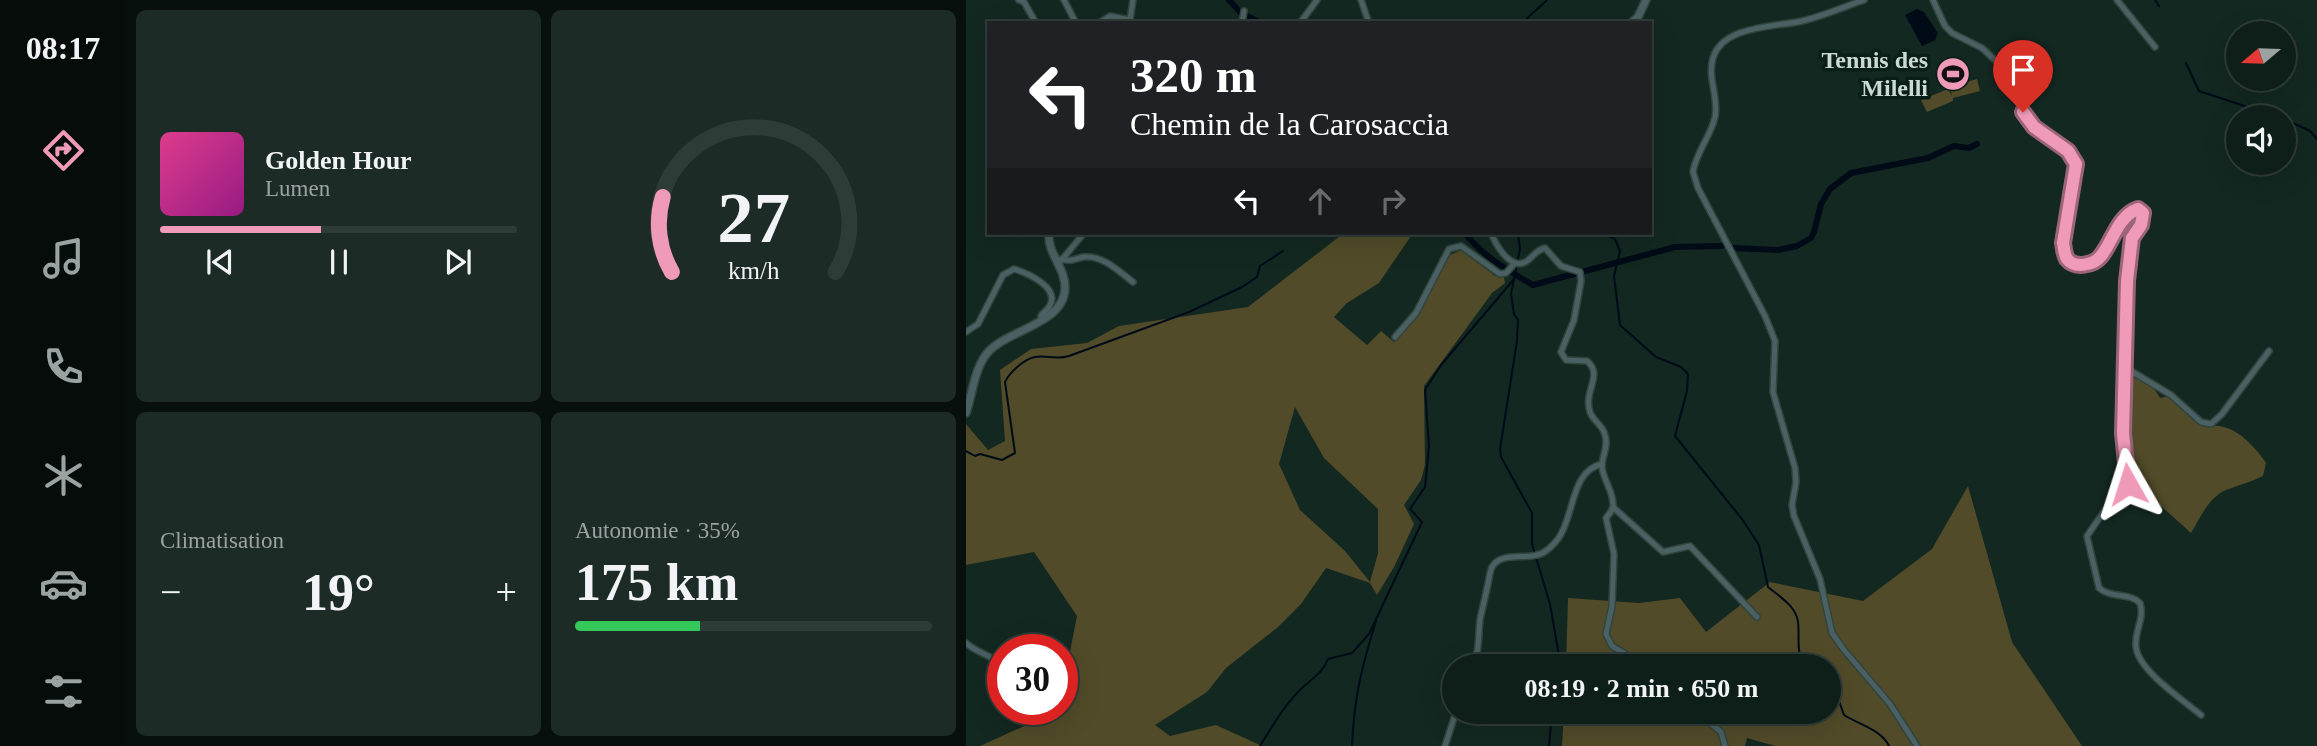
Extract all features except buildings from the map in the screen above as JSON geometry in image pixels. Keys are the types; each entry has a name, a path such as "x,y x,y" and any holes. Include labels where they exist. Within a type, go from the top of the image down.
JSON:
{"street":[{"path":"1019,0 1024,2 1035,21"},
{"path":"1064,0 1073,21"},
{"path":"1102,21 1110,16 1118,20 1130,20 1133,0"},
{"path":"1301,21 1317,0"},
{"path":"1362,0 1368,21"},
{"path":"1634,21 1639,17 1646,0"},
{"path":"1864,0 1801,21 1761,26 1721,44 1711,63 1716,102 1715,120 1694,166 1694,177 1771,330 1776,350 1773,392 1795,468 1796,482 1792,505 1794,516 1820,579 1832,633 1890,704 1917,746"},
{"path":"1933,0 1945,26 1952,33 1982,48 1997,62 2006,74 2023,112 2034,127 2073,157 2076,164 2063,243 2069,261 2078,265 2088,264 2099,258 2123,221 2133,211 2138,209 2143,213 2132,238 2129,253 2123,433 2128,484 2107,506 2089,531 2087,540 2099,588 2111,595 2128,596 2140,603 2142,612 2135,642 2139,658 2154,675 2201,715"},
{"path":"2117,0 2155,47"},
{"path":"966,413 977,372 985,355 996,345 1044,319 1057,309 1062,300 1065,289 1060,262 1048,243 1049,235"},
{"path":"1060,262 1082,235"},
{"path":"1492,235 1502,252 1518,264"},
{"path":"1395,337 1416,313 1448,249 1461,246 1500,274 1528,261 1537,251 1545,248 1556,263 1580,272 1581,281 1574,320 1561,352 1566,360 1587,361 1594,370 1595,376 1588,395 1591,416 1606,436 1607,444 1602,464 1614,508 1663,552 1690,546 1757,617"},
{"path":"1060,262 1085,256 1098,259 1118,269 1133,282"},
{"path":"966,332 978,324 1003,275 1014,270 1036,277 1046,286 1051,300 1041,316 1044,319"},
{"path":"2126,368 2171,395 2201,422 2211,424 2222,414 2269,351"},
{"path":"1476,654 1480,643 1480,622 1492,568 1499,560 1539,555 1549,549 1560,536 1579,482 1587,471 1602,464"},
{"path":"1614,508 1606,518 1614,554 1612,606 1606,634 1612,646 1625,654"},
{"path":"966,643 972,649 987,654"},
{"path":"1445,746 1452,724"},
{"path":"1711,724 1721,732 1725,746"}],"shaded area":[{"path":"1917,9 1924,12 1938,33 1935,40 1922,46 1905,15"},
{"path":"1977,79 1980,91 1953,98 1953,101 1927,112 1921,100 1948,89 1952,96 1950,87"},
{"path":"1341,235 1412,235 1379,283 1347,303 1334,317 1367,345 1381,331 1394,342 1410,325 1450,255 1461,250 1495,276 1504,277 1505,283 1492,293 1424,386 1425,465 1421,480 1404,505 1414,524 1394,567 1377,595 1370,583 1326,568 1301,604 1278,627 1226,668 1207,692 1155,725 1170,736 1216,725 1262,746 980,746 1027,725 1078,725 1078,634 1073,634 1077,616 1034,552 966,565 966,424 988,450 1005,441 1000,370 1031,349 1087,343 1119,326 1248,307","holes":["1295,407 1324,458 1378,509 1378,553 1370,582 1345,551 1300,510 1279,464"]},
{"path":"2131,376 2152,387 2160,398 2169,396 2201,426 2225,427 2239,434 2266,463 2263,476 2220,493 2206,508 2191,533 2131,479 2124,412"},
{"path":"1968,486 2012,642 2082,746 1775,746 1747,738 1745,746 1562,746 1563,724 1841,724 1841,654 1566,654 1568,598 1639,603 1680,598 1706,632 1770,582 1863,601 1932,549"}],"waterway":[{"path":"1229,0 1241,13 1257,21"},
{"path":"1524,21 1547,0"},
{"path":"2155,0 2159,6"},
{"path":"2186,63 2199,91 2242,105"},
{"path":"2296,125 2310,131 2317,139"},
{"path":"1733,248 1778,250 1797,246 1811,238 1821,204 1830,189 1851,173 1928,158 1954,146 1969,148 1977,144"},
{"path":"1467,235 1488,256 1533,285 1675,247 1722,246"},
{"path":"1518,235 1520,249 1511,294 1514,314 1518,320 1517,341 1500,449 1501,457 1532,513 1532,544 1550,604 1559,654"},
{"path":"1607,235 1615,239 1620,251 1614,276 1620,325 1656,357 1681,367 1688,374 1687,391 1675,436 1742,519 1759,545 1768,587 1787,602 1797,616 1800,654"},
{"path":"966,451 975,456 980,454 1002,460 1015,453 1005,382 1026,360 1069,356 1189,312 1242,287 1257,277 1260,266 1283,251"},
{"path":"1260,746 1288,704 1319,673 1328,659 1352,653 1369,634 1422,522 1410,509 1425,487 1429,446 1425,390 1441,365 1515,278"},
{"path":"1352,746 1359,682 1376,621"},
{"path":"1841,707 1844,715 1881,736 1889,746"},
{"path":"1549,746 1551,724"}],"place":[{"name":"Tennis des Milelli","path":"1953,74"}],"route":[{"path":"2023,112 2034,127 2068,151 2076,164 2063,243 2069,261 2078,265 2088,264 2099,258 2123,221 2138,209 2143,213 2141,225 2132,238 2127,281 2123,433 2128,484"}]}
